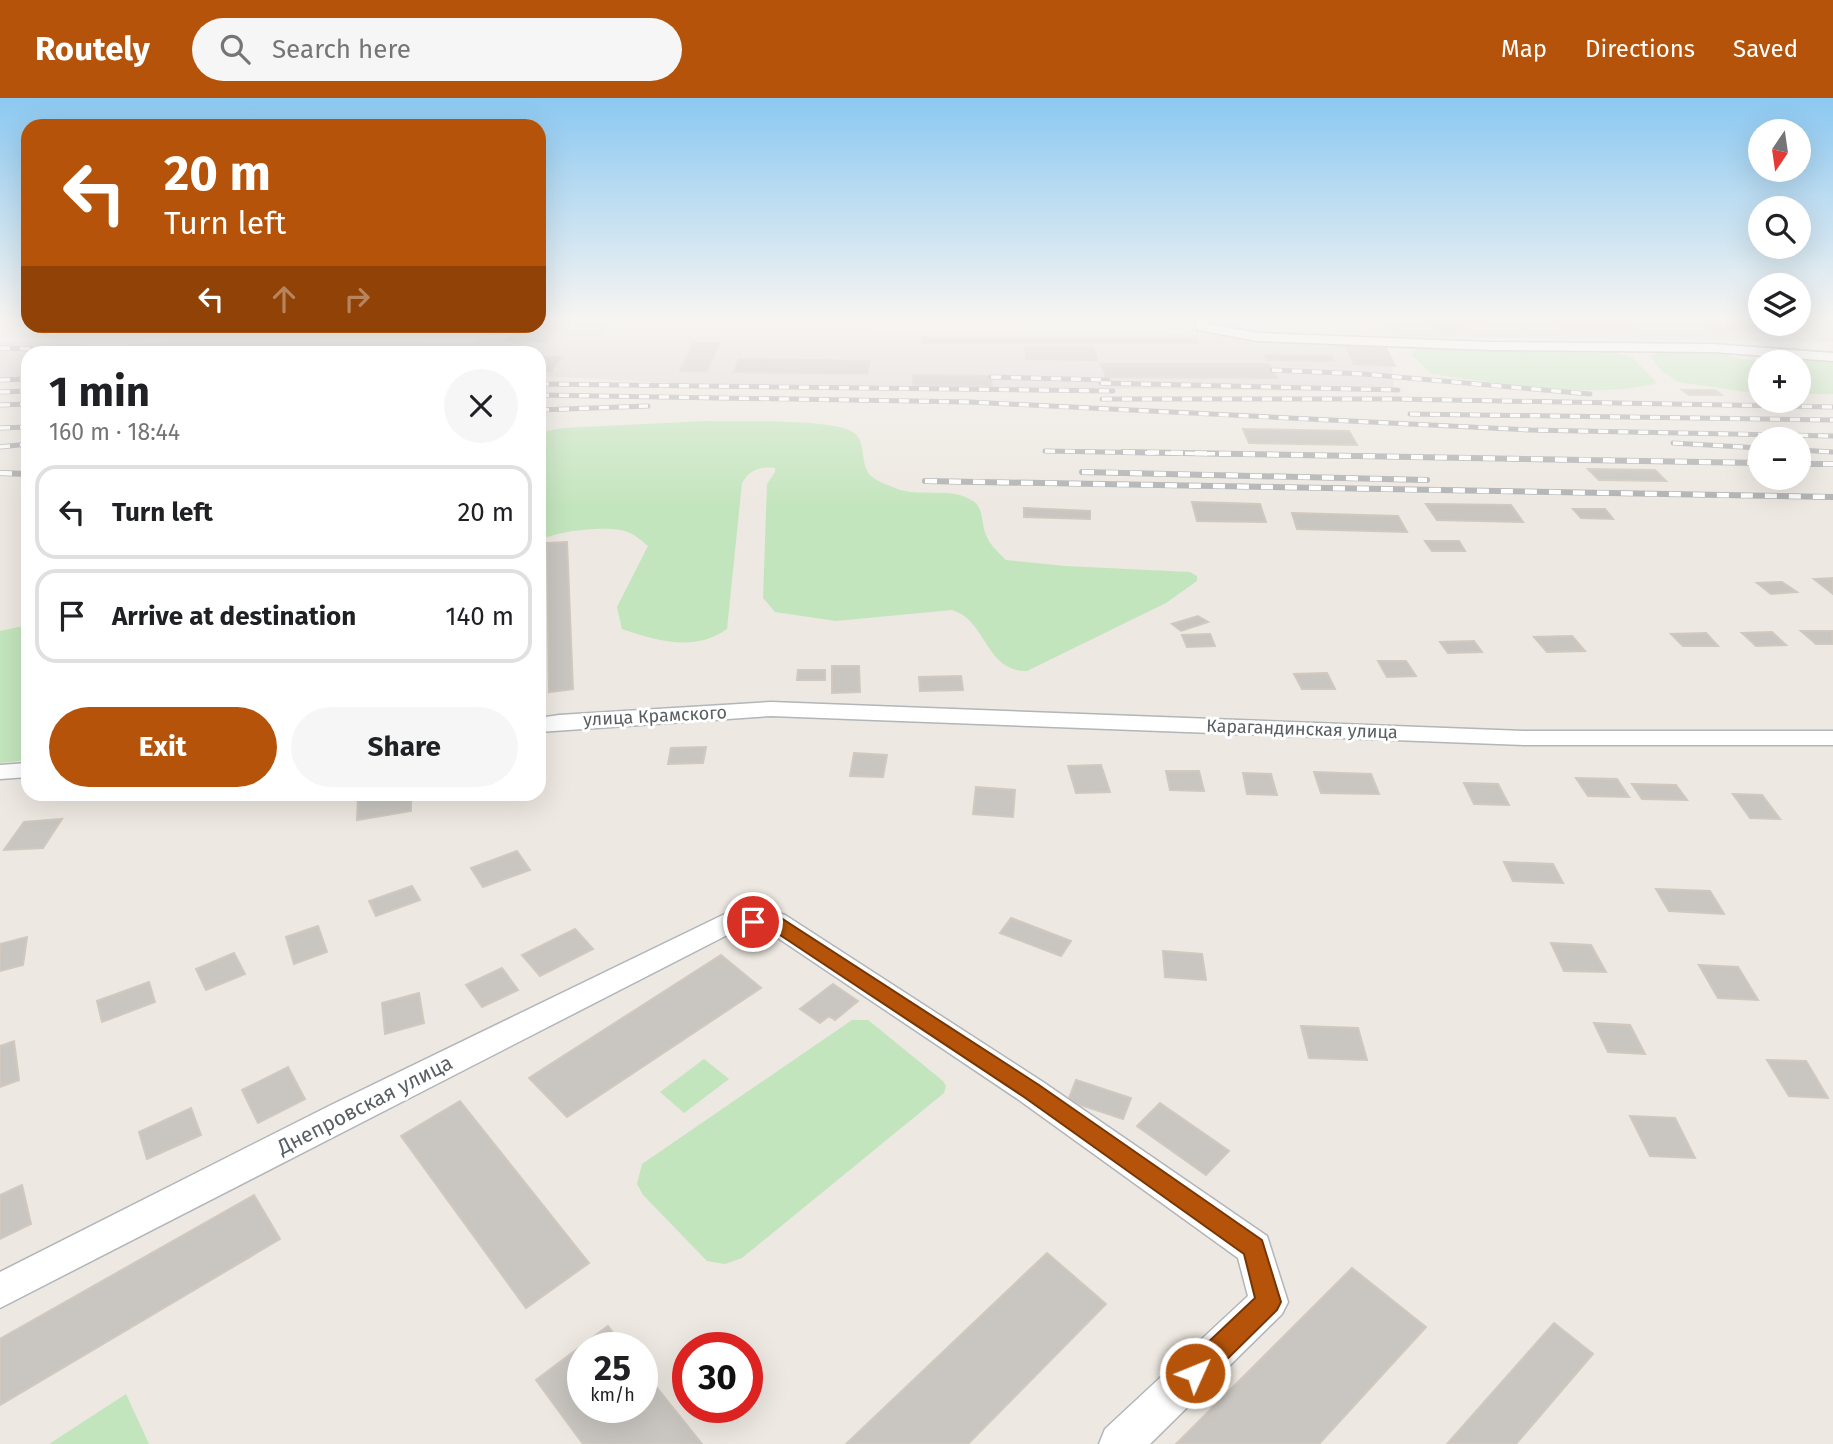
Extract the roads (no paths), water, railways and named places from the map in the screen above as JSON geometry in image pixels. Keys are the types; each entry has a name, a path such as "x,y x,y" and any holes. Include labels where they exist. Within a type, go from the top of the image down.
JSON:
{"street":[{"name":"улица Крамского","path":"546,725 771,709"},
{"name":"Карагандинская улица","path":"771,709 1524,738 1833,738"},
{"path":"0,772 21,770"},
{"name":"Днепровская улица","path":"0,1291 731,921 775,922 1031,1091 1254,1248 1269,1302 1121,1444"}],"railway":[{"path":"1452,382 1590,394"},
{"path":"1101,383 1398,390"},
{"path":"546,384 1113,391"},
{"path":"0,392 21,391"},
{"path":"546,395 970,402 1531,430 1833,436"},
{"path":"1102,399 1396,399 1833,407"},
{"path":"0,405 21,404"},
{"path":"546,410 648,406"},
{"path":"1410,414 1833,420"},
{"path":"0,428 21,427"},
{"path":"1673,443 1748,447"},
{"path":"0,447 21,445"},
{"path":"1045,451 1227,454"},
{"path":"1811,451 1833,452"},
{"path":"1123,452 1748,463"},
{"path":"1811,464 1833,464"},
{"path":"1082,472 1427,480"},
{"path":"0,473 21,474"},
{"path":"925,481 1833,497"}]}
